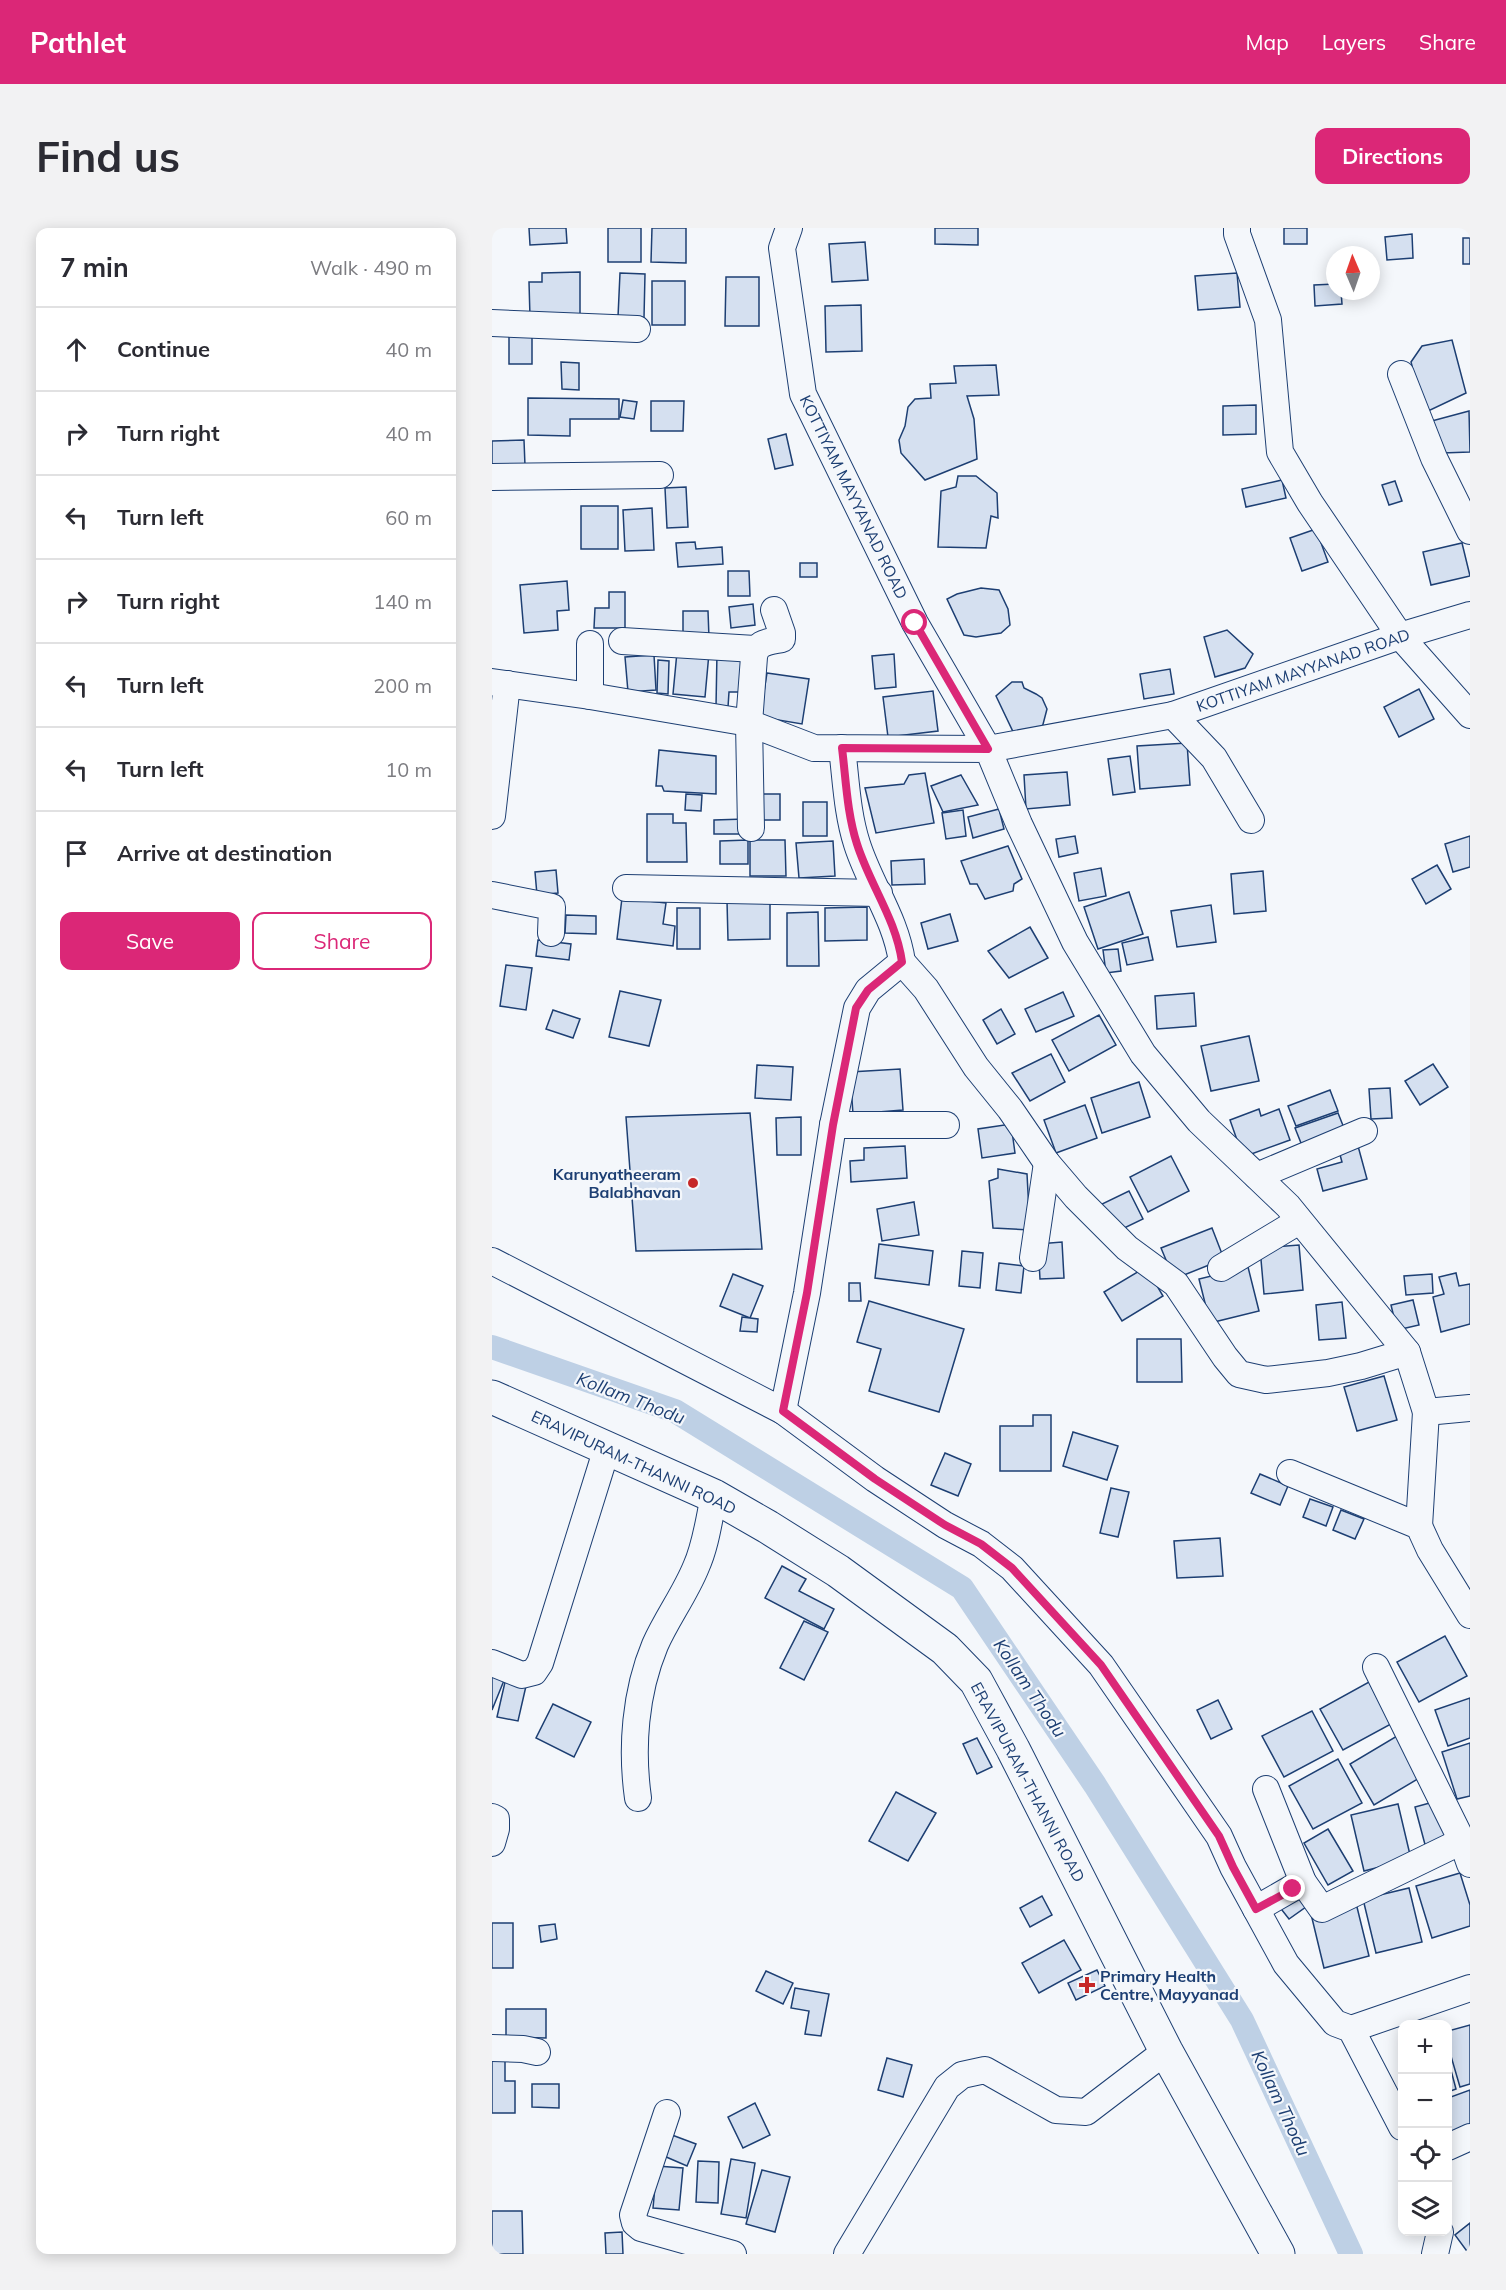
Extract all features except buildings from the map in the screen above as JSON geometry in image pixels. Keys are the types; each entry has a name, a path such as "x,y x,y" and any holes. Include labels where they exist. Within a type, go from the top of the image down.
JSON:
{"main road":[{"name":"ERAVIPURAM-THANNI ROAD","path":"493,1400 714,1496 838,1571 945,1649 976,1681 1013,1749 1166,2051 1278,2254"}],"street":[{"name":"KOTTIYAM MAYYANAD ROAD","path":"789,228 782,248 803,394 915,623 988,749 1173,715 1400,636 1470,615"},
{"path":"1237,228 1268,320 1280,452 1317,513 1400,636 1470,715"},
{"path":"492,324 637,329"},
{"path":"1401,374 1434,458 1470,531"},
{"path":"492,477 660,476"},
{"path":"751,828 749,723 755,650 761,644 782,639 774,610"},
{"path":"622,641 755,650"},
{"path":"590,644 590,696"},
{"path":"492,816 499,683 749,723 814,748 988,749 1019,825 1076,942 1143,1054 1199,1121 1288,1206 1407,1352 1426,1412 1419,1526 1430,1550 1470,1615"},
{"path":"1173,715 1214,758 1251,820"},
{"path":"842,748 852,826 861,855 896,932 902,962 926,989 976,1067 1010,1109 1047,1163 1076,1197 1127,1248 1176,1284 1224,1357 1239,1374 1266,1380 1328,1373 1407,1352"},
{"path":"626,888 879,893"},
{"path":"492,895 552,907 551,933"},
{"path":"783,1411 807,1293 833,1125 856,1008 868,990 902,962"},
{"path":"833,1125 946,1125"},
{"path":"1257,1176 1364,1131"},
{"path":"1033,1258 1047,1163"},
{"path":"1221,1268 1299,1221"},
{"path":"492,1261 783,1411 875,1479 945,1525 981,1544 1012,1568 1101,1665 1219,1836 1233,1867 1286,1964 1335,2023 1352,2029 1470,1988"},
{"path":"1426,1412 1470,1408"},
{"path":"492,1663 522,1675 534,1672 540,1663 607,1448"},
{"path":"1290,1473 1419,1526"},
{"path":"638,1798 633,1768 634,1735 646,1674 655,1645 681,1600 697,1565 714,1496"},
{"path":"1266,1789 1303,1882 1322,1909 1466,1852 1376,1667"},
{"path":"492,1816 496,1819 492,1843"},
{"path":"1256,1909 1303,1882"},
{"path":"1352,2029 1398,2119"},
{"path":"492,2048 537,2052"},
{"path":"847,2254 947,2087 962,2075 985,2070 1056,2110 1086,2112 1166,2051"},
{"path":"667,2114 633,2214 635,2223 641,2228 733,2254"},
{"path":"1452,2145 1470,2137"},
{"path":"1435,2254 1439,2236"}],"waterway":[{"name":"Kollam Thodu","path":"492,1347 675,1411 962,1588 1095,1785 1242,2020 1351,2254"}],"place":[{"name":"Karunyatheeram Balabhavan","path":"693,1183"},
{"name":"Primary Health Centre, Mayyanad","path":"1087,1985"}],"route":[{"path":"915,623 988,749 842,748 848,801 857,845 896,932 902,962 868,990 856,1008 833,1125 807,1293 783,1411 875,1479 945,1525 981,1544 1012,1568 1101,1665 1219,1836 1256,1909 1293,1889"}]}
